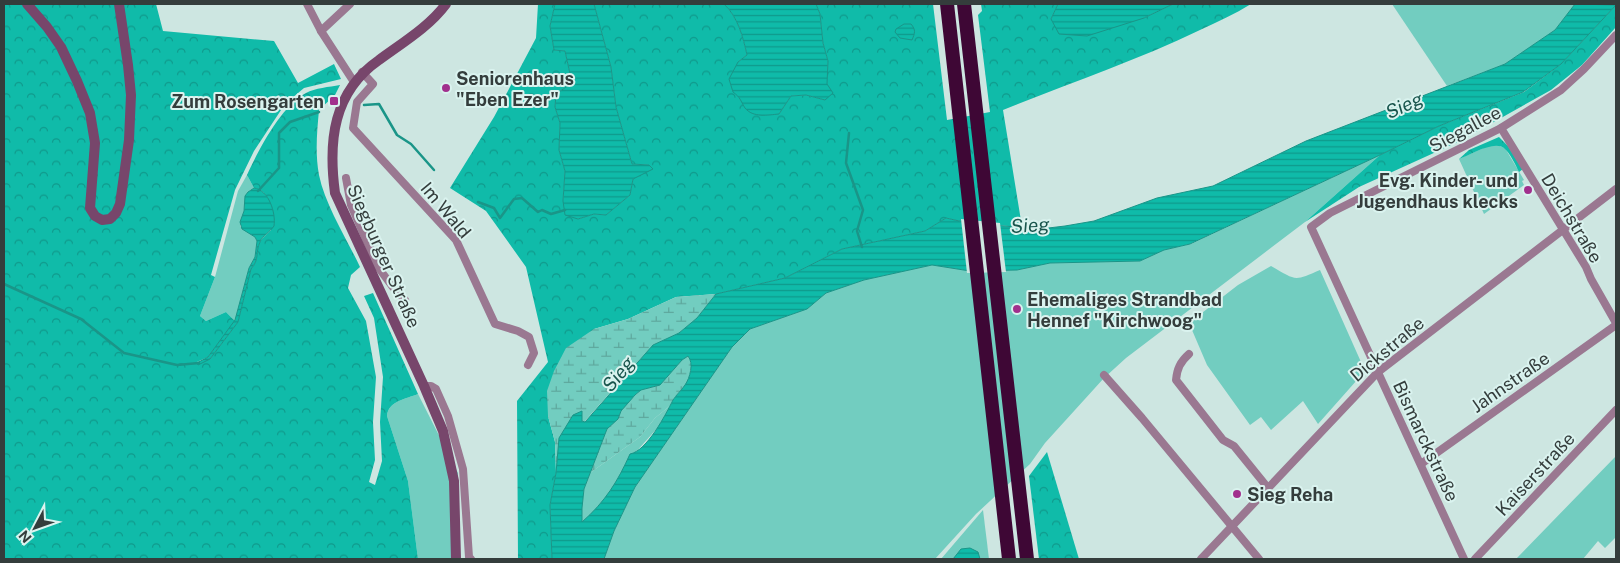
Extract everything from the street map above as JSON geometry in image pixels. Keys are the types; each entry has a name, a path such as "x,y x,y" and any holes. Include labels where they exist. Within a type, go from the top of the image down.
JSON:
{"highway":[{"path":"947,4 1009,559"},
{"path":"964,4 1026,559"}],"main road":[{"path":"27,4 61,47 86,102 94,129 95,142 90,208 95,216 105,220 112,217 119,207 129,140 131,112 128,65 118,4"},
{"name":"Siegburger Straße","path":"446,4 439,14 406,41 362,72 354,82 340,107 334,136 332,166 335,193 376,272 443,431 454,481 456,559"}],"street":[{"path":"308,4 321,31 354,82"},
{"path":"321,31 350,4"},
{"name":"Siegallee","path":"1311,227 1330,213 1501,128 1561,90 1616,35"},
{"name":"Im Wald","path":"362,72 373,84 357,102 353,128 456,240 495,324 518,331 529,337 534,353 528,365"},
{"name":"Deichstraße","path":"1501,128 1586,268 1590,279 1616,324"},
{"path":"346,178 351,205 376,272 405,300"},
{"name":"Dickstraße","path":"1201,559 1378,372 1616,190"},
{"name":"Bismarckstraße","path":"1311,227 1464,559"},
{"name":"Jahnstraße","path":"1421,464 1616,324"},
{"path":"1189,354 1183,359 1177,369 1176,380 1223,440 1234,446 1268,488"},
{"path":"1104,375 1259,559"},
{"path":"424,386 431,386 436,390 448,416 463,469 469,557 471,559"},
{"name":"Kaiserstraße","path":"1476,559 1616,410"}],"green space":[{"path":"4,4 156,4 163,31 274,41 298,83 334,64 341,79 304,88 285,104 254,151 235,190 211,275 215,277 200,316 206,321 226,312 235,321 208,357 197,362 210,359 238,322 251,269 256,259 260,242 271,230 271,211 268,199 260,190 254,188 247,175 257,154 279,118 297,99 314,90 340,85 335,95 319,110 317,159 319,175 326,198 360,267 351,275 348,288 366,321 376,377 373,422 375,460 369,482 375,485 382,461 380,422 383,377 374,318 364,296 373,293 418,394 394,404 388,411 387,416 408,481 418,559 4,559"},
{"path":"538,4 555,4 550,26 554,50 565,51 572,83 556,94 555,107 560,123 559,150 565,171 563,201 578,219 594,214 606,215 630,195 633,179 649,165 632,164 616,107 611,67 594,4 724,4 733,15 742,34 747,55 738,62 740,97 746,109 779,114 791,96 806,95 825,100 828,61 823,43 820,14 816,4 933,4 947,120 990,112 978,15 982,11 981,4 1058,4 1051,19 1144,18 1173,4 1251,4 1152,52 1003,110 1022,227 968,223 946,218 925,231 842,249 785,278 716,294 676,297 628,319 594,329 548,416 555,442 556,473 550,505 552,559 518,559 517,401 548,362 526,267 486,211 450,188 494,117 536,38"},
{"path":"1392,4 1575,4 1555,30 1505,64 1447,86"},
{"path":"1616,5 1616,27 1582,65 1551,90 1458,142 1359,187 1305,222 1380,155 1439,126 1524,92 1561,64"},
{"path":"1499,137 1508,146 1523,169 1519,172 1508,153 1500,146 1488,147 1459,159 1469,150"},
{"path":"1497,145 1505,148 1524,180 1522,181 1524,185 1484,214 1459,159 1488,146"},
{"path":"1380,155 1305,222 1126,358 1104,378 1045,443 1030,464 976,514 935,559 604,559 614,531 635,487 732,347 750,329 807,309 826,293 864,280 932,265 970,271 1017,270 1050,263 1140,261 1164,250 1191,244"},
{"path":"247,175 254,188 248,192 246,197 240,226 255,237 257,241 255,257 249,268 235,321 226,312 206,321 200,316 215,277 238,191"},
{"path":"1271,266 1295,278 1320,270 1365,371 1318,424 1303,401 1271,430 1261,417 1250,425 1207,365 1189,323 1238,285"},
{"path":"716,294 697,318 679,333 653,345 584,422 582,421 556,473 555,442 548,416 547,391 554,371 566,348 594,329 628,319 676,297"},
{"path":"688,356 691,365 690,374 686,385 674,398 671,405 655,418 640,437 590,473 607,429 618,419 628,402 641,390 660,385 682,360"},
{"path":"418,394 458,473 457,559 418,559 408,481 387,416 388,411 394,404"},
{"path":"671,405 660,425 635,453 615,486 593,513 582,522 584,489 590,473 640,437 655,418"},
{"path":"1047,452 1079,559 1039,559 1029,476"},
{"path":"1616,456 1616,537 1605,548 1598,541 1583,559 1516,559"},
{"path":"983,510 989,559 941,559"}],"water":[{"path":"555,4 594,4 611,67 616,107 632,164 649,165 653,169 633,179 630,195 606,215 594,214 578,219 565,215 563,201 565,171 559,150 560,123 555,107 556,94 572,83 565,51 554,50 550,26"},
{"path":"724,4 816,4 820,14 823,43 828,61 827,84 833,93 825,100 806,95 791,96 779,114 761,115 748,111 733,92 729,79 738,62 747,55 742,34 733,15"},
{"path":"1058,4 1173,4 1144,18 1087,36 1059,34 1051,19"},
{"name":"Sieg","path":"1575,4 1616,5 1561,64 1523,92 1439,126 1190,244 1164,250 1140,261 1050,263 1017,270 970,271 932,265 864,280 826,293 807,309 750,329 732,347 635,487 614,531 604,559 552,559 550,505 556,473 559,438 573,415 582,411 582,421 585,422 653,345 679,333 697,318 716,294 785,278 842,249 925,231 946,218 968,223 1040,229 1094,221 1157,198 1213,186 1306,141 1505,64 1555,30","holes":["688,356 691,370 687,382 673,400 655,431 643,446 630,454 610,491 598,507 582,522 584,489 607,429 618,419 621,411 635,395 641,390 660,385 682,360"]},
{"path":"904,24 911,24 914,28 912,40 900,38 895,32 896,29"},
{"path":"254,188 264,193 267,197 273,209 274,226 261,240 254,265 251,269 238,322 210,359 198,365 197,363 208,357 235,320 249,268 255,257 257,241 255,237 242,229 240,222 244,211 245,196"},
{"path":"970,548 978,552 980,559 953,559 961,549"}],"pier":[{"path":"961,219 1000,223 1006,272 967,273"}],"waterway":[{"path":"364,105 379,104 397,135 411,144 434,170"},
{"path":"258,191 279,168 279,133 290,122 319,112"},
{"path":"849,133 846,163 863,210 857,231 862,247"},
{"path":"478,202 494,208 500,218 514,199 522,198 538,212 542,210 551,214 565,210"},
{"path":"4,284 81,319 124,353 177,365 199,363"}],"place":[{"name":"Seniorenhaus \"Eben Ezer\"","path":"446,88"},
{"name":"Zum Rosengarten","path":"334,101"},
{"name":"Evg. Kinder- und Jugendhaus klecks","path":"1528,190"},
{"name":"Ehemaliges Strandbad Hennef \"Kirchwoog\"","path":"1017,309"},
{"name":"Sieg Reha","path":"1237,494"}]}
